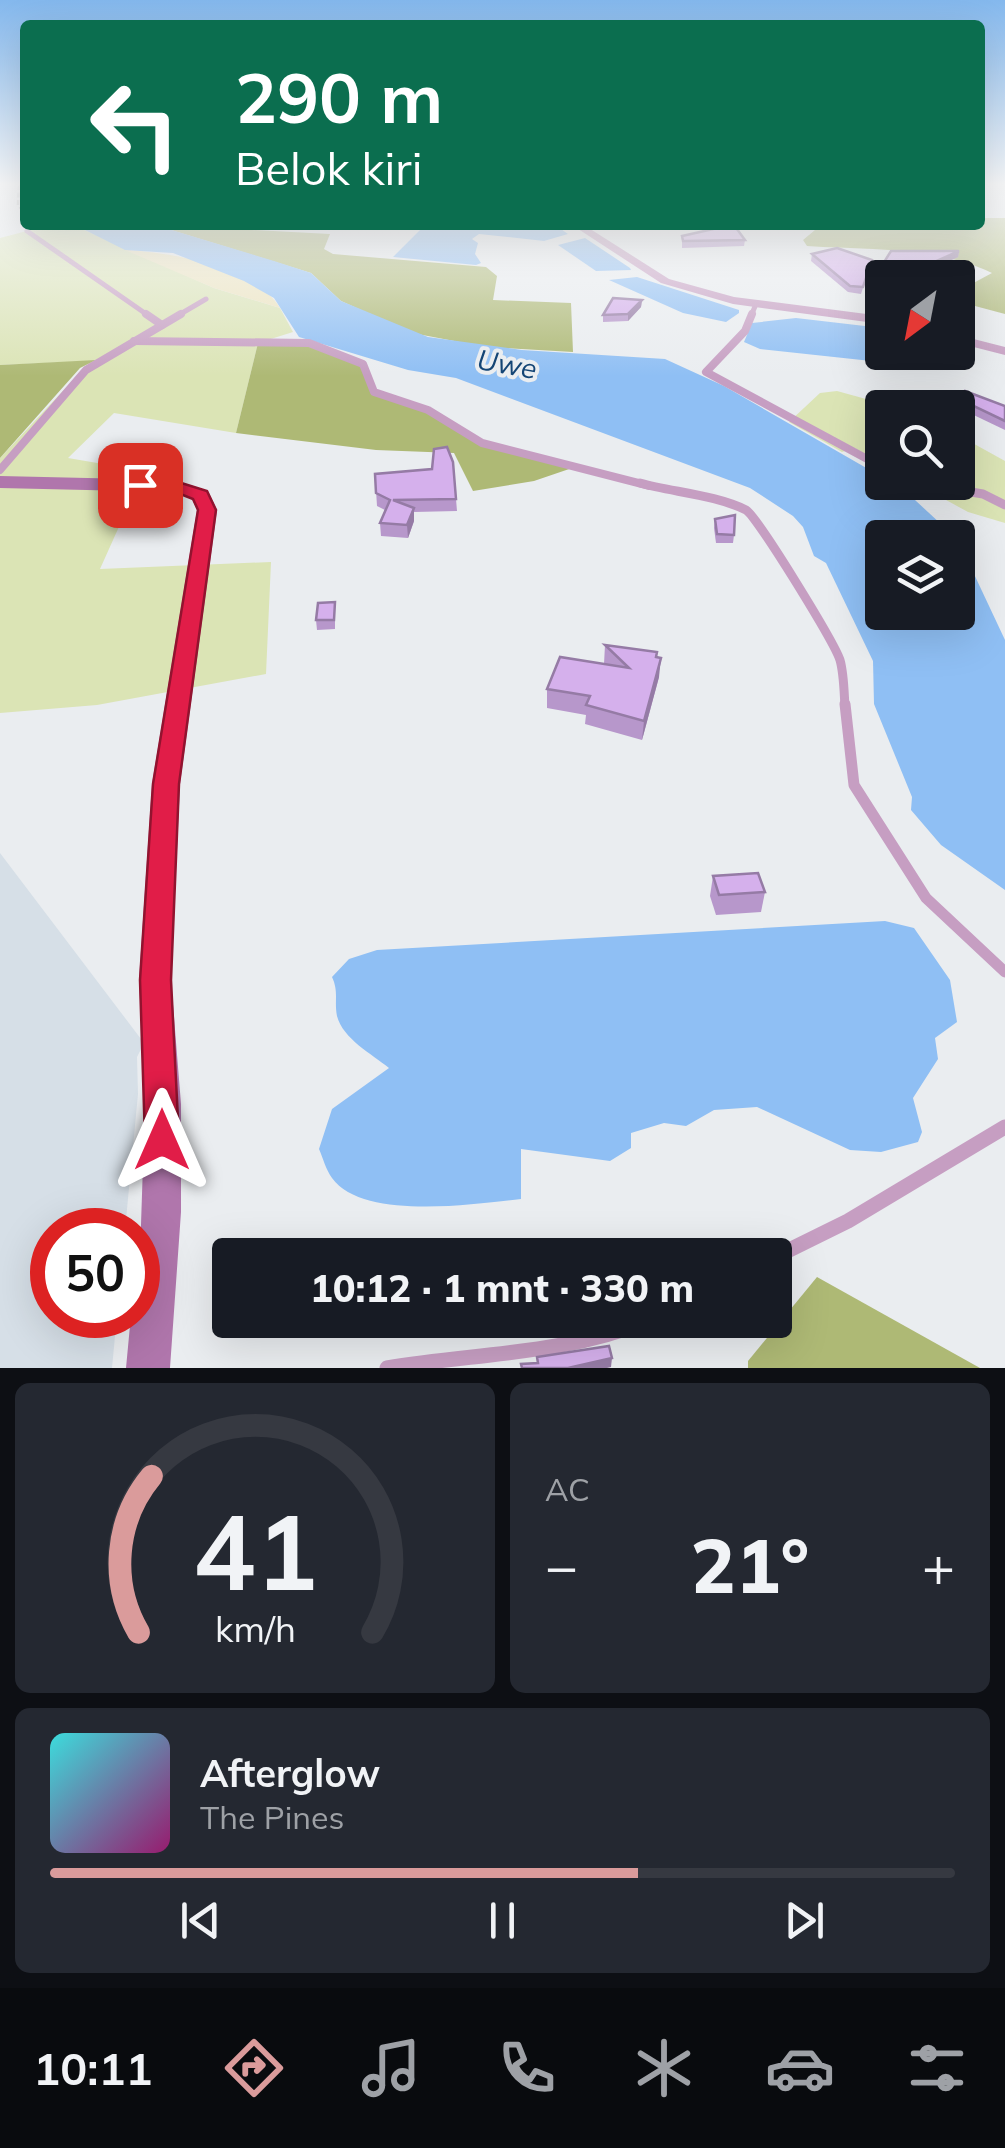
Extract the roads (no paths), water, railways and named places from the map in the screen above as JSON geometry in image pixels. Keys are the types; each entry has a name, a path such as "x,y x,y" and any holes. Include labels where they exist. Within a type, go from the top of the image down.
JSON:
{"main road":[{"path":"0,482 175,486 201,495 207,510 166,784 156,980 163,1104 160,1212 148,1368"}],"street":[{"path":"615,249 665,280 756,304 865,318"},
{"path":"975,344 1005,352"}],"lane":[{"path":"53,249 162,325"},
{"path":"0,470 86,370 206,299"},
{"path":"756,304 745,331 710,362 706,372 865,459"},
{"path":"134,341 309,344 363,364 374,392 428,410 482,443 748,511 773,542 776,557 814,610 840,661 854,785 926,898 1005,972"},
{"path":"975,493 1005,505"},
{"path":"792,1249 848,1221 1005,1127"},
{"path":"387,1368 504,1357 598,1338"}],"water":[{"name":"Uwe","path":"123,249 234,249 311,273 341,301 428,337 522,350 665,359 724,386 865,467 865,500 915,500 937,520 865,520 865,630 975,630 975,576 1005,640 1005,890 941,845 911,810 912,797 874,704 873,661 826,563 814,556 803,527 793,516 750,488 456,378 408,370 299,337 274,298 244,281 173,253"},
{"path":"401,249 476,249 481,263 476,265 393,257"},
{"path":"564,249 601,249 631,270 596,271"},
{"path":"637,277 739,313 726,322 683,313 609,280"},
{"path":"796,318 865,326 865,360 760,349 744,342 752,323"},
{"path":"885,921 914,928 950,980 957,1022 935,1038 938,1059 913,1098 922,1132 918,1142 881,1152 850,1150 757,1107 714,1110 686,1126 664,1123 631,1133 631,1148 610,1161 521,1149 521,1199 449,1206 393,1205 368,1200 347,1191 326,1168 319,1149 332,1109 389,1068 352,1039 337,1016 332,977 349,959 377,950"}]}
